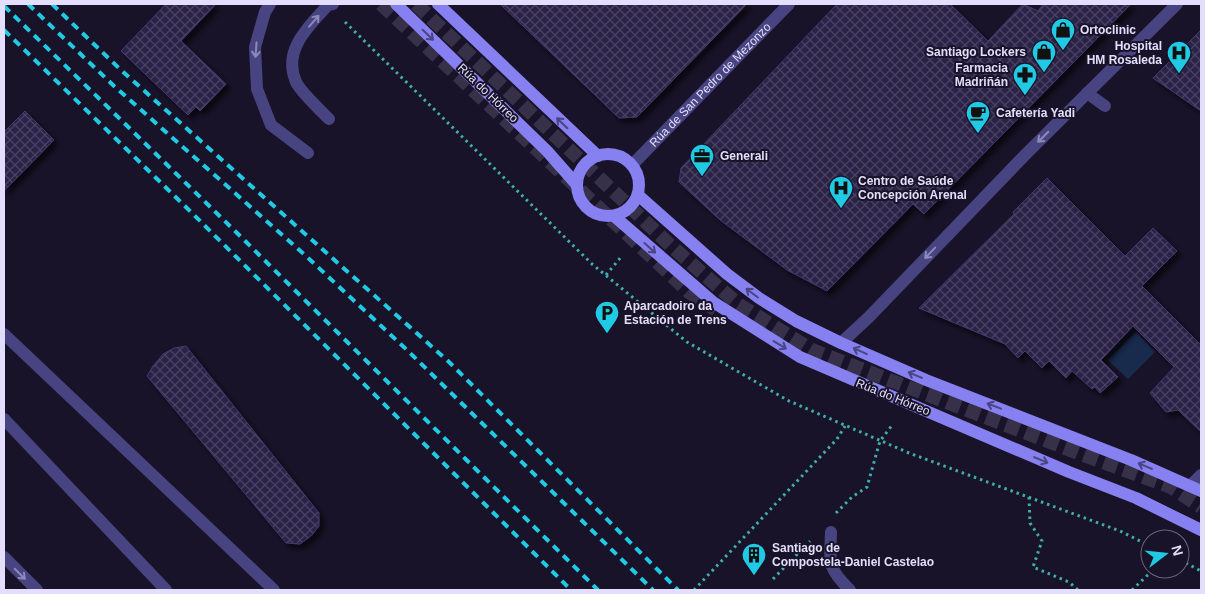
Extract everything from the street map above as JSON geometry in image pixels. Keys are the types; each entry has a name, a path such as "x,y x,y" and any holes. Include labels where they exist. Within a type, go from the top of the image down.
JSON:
{"main road":[{"name":"Rúa do Hórreo","path":"396,4 547,151 577,185"},
{"path":"438,4 598,156"},
{"path":"612,155 626,160 632,165 639,180 638,195 633,205 624,212 614,216 605,217 596,214 588,209 578,194 577,185 583,168 598,156 612,155"},
{"path":"638,195 727,274 759,298 796,321 840,343 926,380 1131,460 1195,488"},
{"name":"Rúa do Hórreo","path":"614,216 713,302 800,357 1069,472 1136,498 1201,530"}],"street":[{"path":"270,4 265,12 255,47 257,90 271,125 308,153"},
{"path":"329,120 296,83 291,62 295,45 328,5 333,4"},
{"name":"Rúa de San Pedro de Mezonzo","path":"632,165 789,4"},
{"path":"840,343 869,317 1087,93 1177,4"},
{"path":"1087,93 1105,106"},
{"path":"4,334 274,590"},
{"path":"4,419 166,590"},
{"path":"1195,488 1201,475"},
{"path":"832,532 830,562 838,578 850,590"},
{"path":"4,557 37,590"}],"path":[{"path":"606,275 621,257"},
{"path":"852,497 867,487 880,441 893,424"},
{"path":"694,590 837,439 845,426"},
{"path":"1029,497 1030,523 1042,540 1033,567 1069,582 1078,590"},
{"path":"1132,590 1144,579"}],"water":[{"path":"1136,332 1155,352 1128,379 1108,360"}],"building":[{"path":"166,4 216,4 181,41 226,84 200,111 196,107 188,115 121,51"},
{"path":"500,4 747,4 637,117 619,118"},
{"path":"837,4 950,4 988,41 1023,4 1038,11 1043,4 1131,4 924,214 913,204 827,291 787,270 720,220 679,182 681,168"},
{"name":"Hospital HM Rosaleda","path":"1201,30 1201,111 1153,78"},
{"path":"25,111 54,140 4,191 4,132"},
{"path":"1047,178 1125,256 1153,228 1177,251 1142,286 1201,345 1201,432 1178,410 1166,412 1150,393 1174,367 1133,326 1101,360 1118,377 1100,393 1095,387 1092,389 1072,371 1066,378 1049,361 1042,368 1025,351 1018,358 1005,344 919,308 1014,214 1013,212"},
{"path":"186,346 319,513 319,526 312,535 300,544 286,543 147,376 163,354 174,348"}],"tunnel":[{"path":"381,4 689,292 716,310"},
{"path":"416,4 670,245 738,304 812,350 1171,487 1201,507"}],"railway":[{"path":"28,4 114,86 306,256 407,350 653,590"},
{"path":"52,4 122,71 448,361 678,590"},
{"path":"4,6 235,231 598,590"},
{"path":"4,30 191,212 571,590"}],"place":[{"name":"Ortoclinic","path":"1063,51"},
{"name":"Santiago Lockers","path":"1044,73"},
{"name":"Hospital HM Rosaleda","path":"1179,74"},
{"name":"Farmacia Madriñán","path":"1025,96"},
{"name":"Cafetería Yadi","path":"978,134"},
{"name":"Generali","path":"702,177"},
{"name":"Centro de Saúde Concepción Arenal","path":"841,209"},
{"name":"Aparcadoiro da Estación de Trens","path":"607,334"},
{"name":"Santiago de Compostela-Daniel Castelao","path":"754,576"}]}
